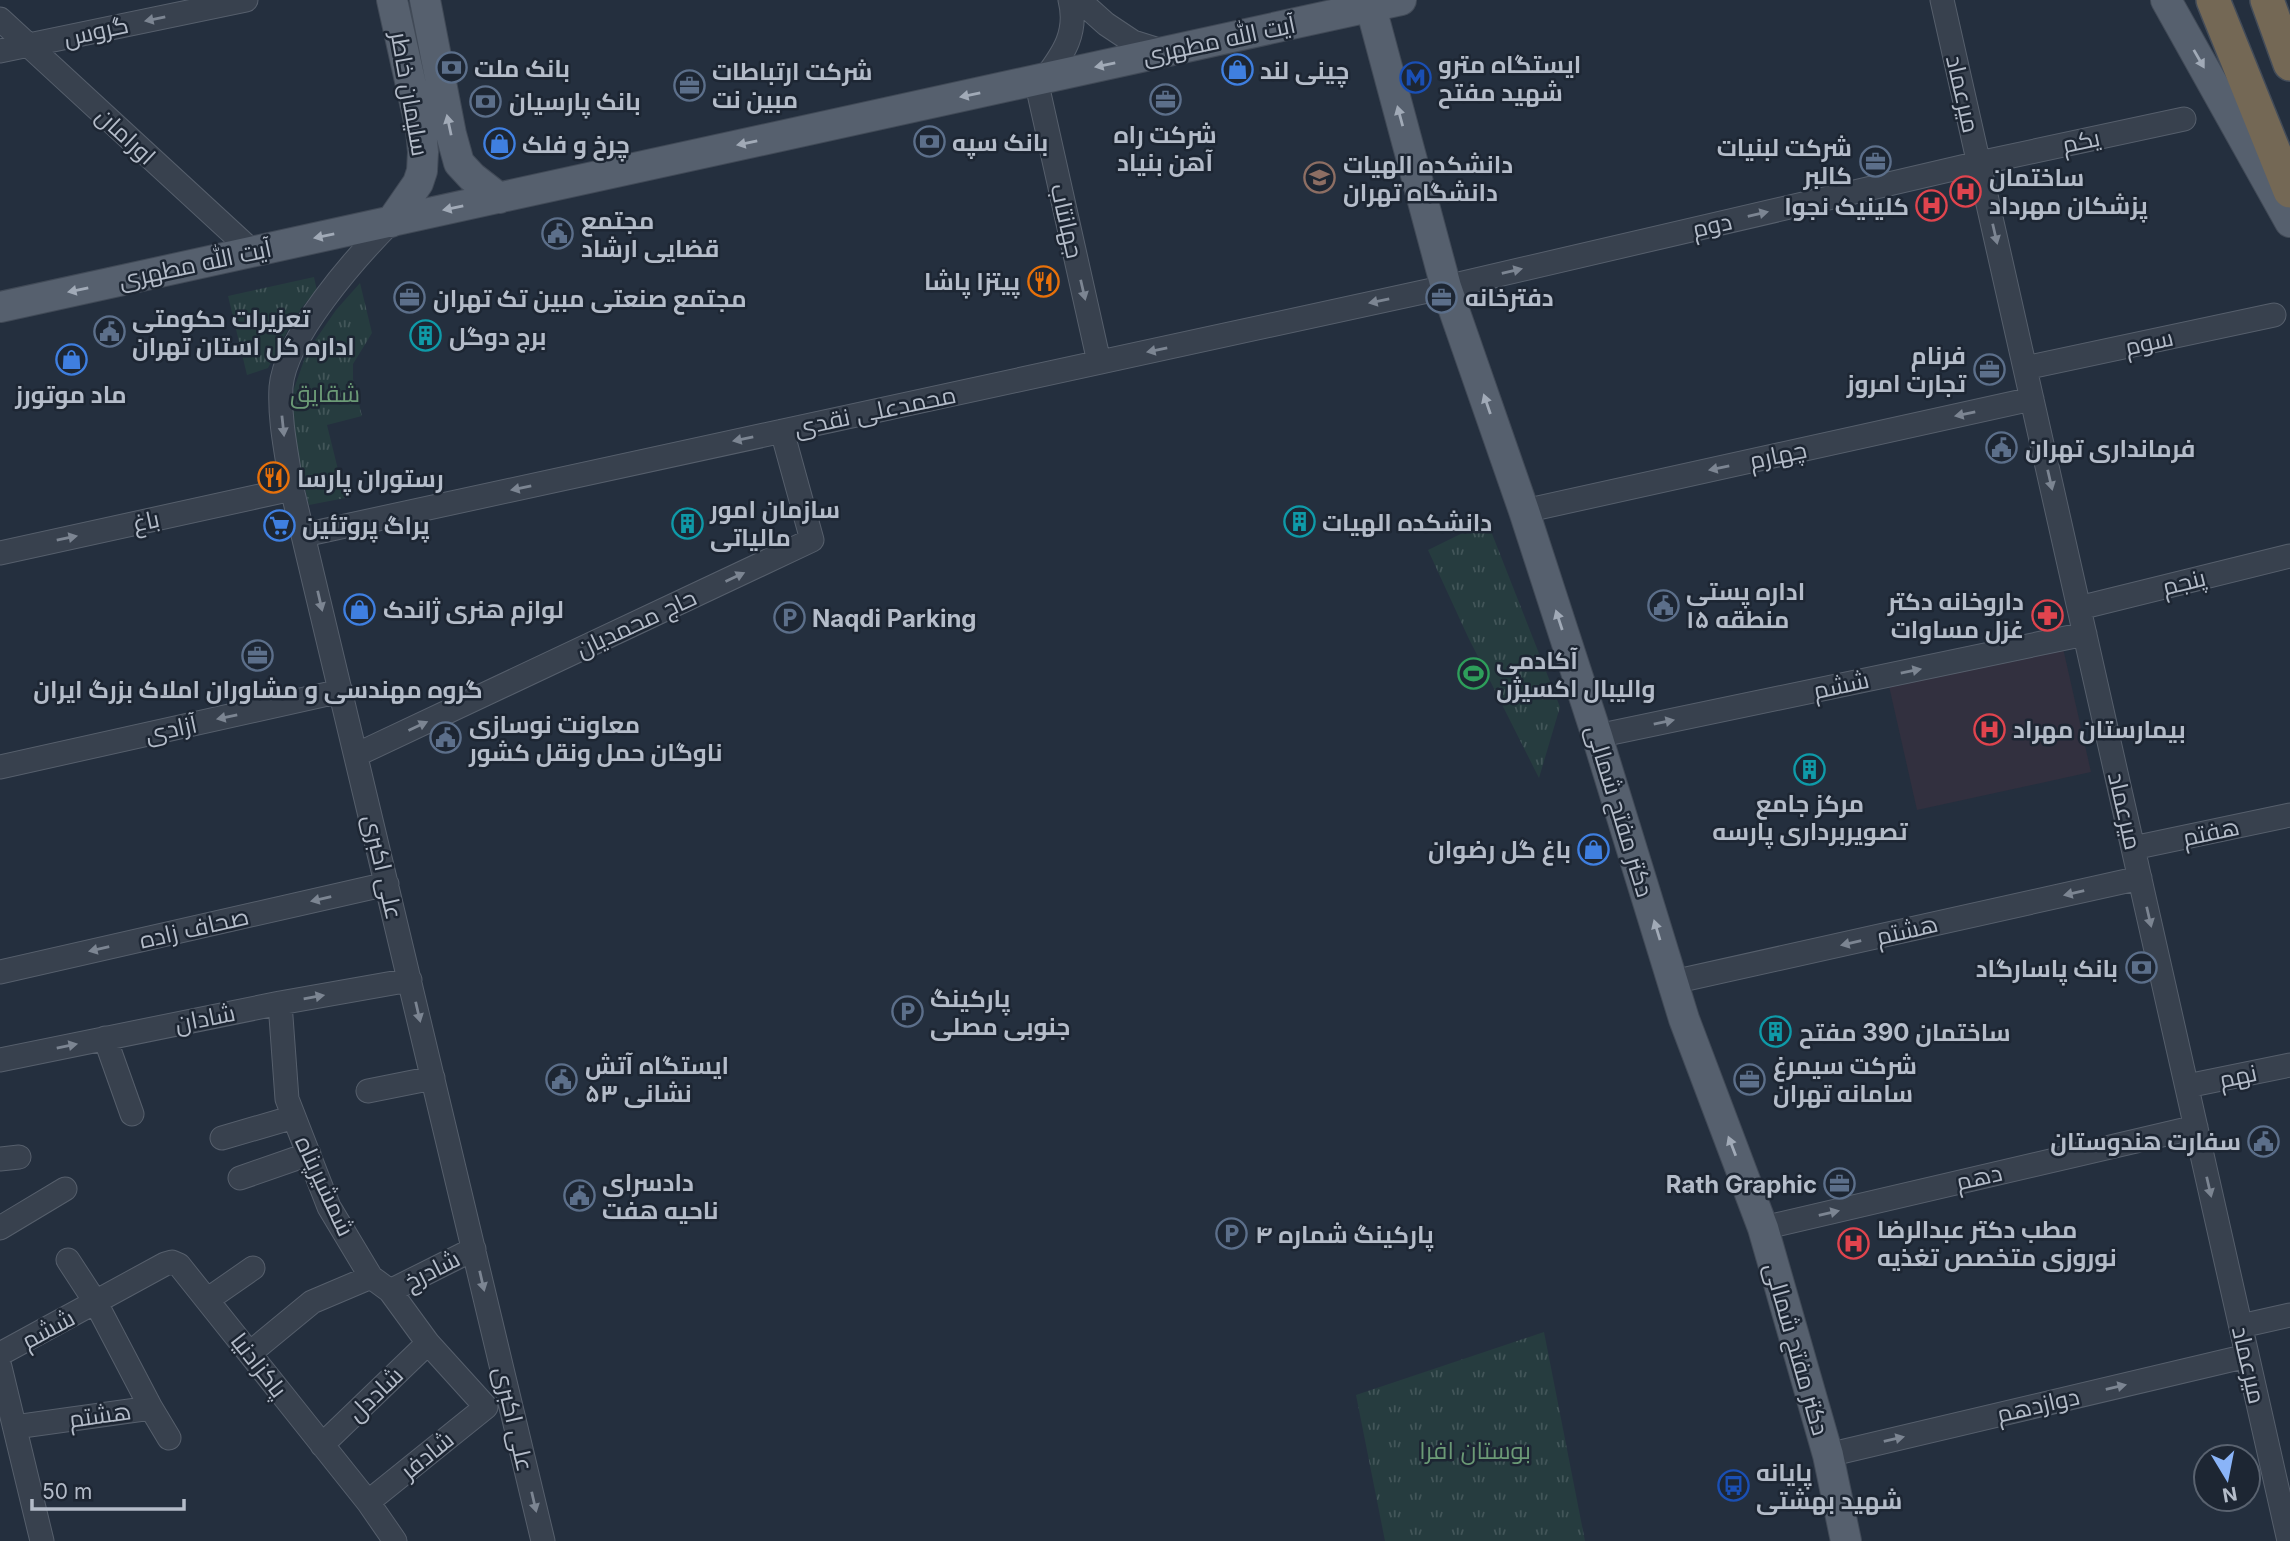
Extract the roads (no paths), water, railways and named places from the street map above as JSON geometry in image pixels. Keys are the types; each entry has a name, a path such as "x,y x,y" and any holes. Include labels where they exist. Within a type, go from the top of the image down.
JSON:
{"highway":[{"path":"2213,0 2290,191"},
{"path":"2267,0 2290,64"}],"main road":[{"name":"سلیمان خاطر","path":"391,222 418,183 423,152 421,130 393,0"},
{"name":"سلیمان خاطر","path":"425,0 459,163 499,198"},
{"name":"آیت الله مطهری","path":"0,307 1165,52 1370,3 1401,0"},
{"path":"2166,0 2290,222"},
{"name":"دکتر مفتح شمالی","path":"1370,3 1446,287 1598,736 1684,1019 1763,1228 1828,1455 1846,1541"}],"street":[{"name":"گروس","path":"0,51 246,0"},
{"path":"1041,79 1065,53 1073,30 1070,0"},
{"path":"1079,0 1106,24 1133,42 1165,52"},
{"name":"میرعماد","path":"1942,0 2289,1541"},
{"name":"اورامان","path":"0,19 253,252"},
{"name":"جهانتاب","path":"1041,79 1099,362"},
{"name":"یکم","path":"1979,163 2184,119"},
{"name":"دوم","path":"1446,287 1979,163"},
{"name":"علی‌ اکبری","path":"391,222 358,255 312,317 284,371 281,385 282,425 292,489 543,1541"},
{"name":"محمدعلی نقدی","path":"304,535 1446,287"},
{"name":"سوم","path":"2025,368 2274,315"},
{"name":"چهارم","path":"1524,511 2032,399"},
{"name":"حاج محمدیان","path":"356,755 812,540 782,431"},
{"name":"باغ","path":"0,553 292,489"},
{"name":"پنجم","path":"2079,608 2290,556"},
{"name":"ششم","path":"1598,736 2085,634"},
{"name":"آزادی","path":"0,767 341,691"},
{"name":"هفتم","path":"2133,848 2290,815"},
{"name":"هشتم","path":"1673,982 2140,878"},
{"name":"صحاف زاده","path":"0,972 387,884"},
{"name":"شادان","path":"0,1060 279,1003 410,980"},
{"name":"شمشیرپناه","path":"279,1003 287,1098 329,1207 371,1278 390,1291 428,1343 486,1407"},
{"path":"105,1038 132,1114"},
{"name":"نهم","path":"2187,1086 2290,1065"},
{"path":"368,1091 433,1078"},
{"path":"222,1138 294,1117"},
{"name":"دهم","path":"1763,1228 2196,1127"},
{"path":"240,1178 309,1154"},
{"path":"0,1228 65,1189"},
{"name":"شادرخ","path":"390,1291 474,1249"},
{"name":"هشتم","path":"8,1416 151,1408 96,1303 68,1260"},
{"name":"پاکزادنیا","path":"96,1303 165,1264 172,1262 179,1265 368,1502 395,1541"},
{"path":"207,1300 253,1268"},
{"name":"شادرخ","path":"250,1353 312,1302 371,1278"},
{"name":"ششم","path":"0,1354 96,1303"},
{"path":"2241,1326 2290,1315"},
{"name":"شاددل","path":"322,1445 428,1343"},
{"name":"دوازدهم","path":"1828,1455 2247,1356"},
{"path":"0,1367 8,1416 42,1541"},
{"name":"شادفر","path":"368,1502 486,1407"},
{"path":"151,1408 169,1438"}],"place":[{"name":"بانک ملت","path":"451,68"},
{"name":"چینی لند","path":"1237,70"},
{"name":"ایستگاه مترو شهید مفتح","path":"1415,78"},
{"name":"شرکت ارتباطات مبین نت","path":"689,85"},
{"name":"شرکت راه آهن بنیاد","path":"1165,100"},
{"name":"بانک پارسیان","path":"486,101"},
{"name":"بانک سپه","path":"929,142"},
{"name":"چرخ و فلک","path":"499,144"},
{"name":"شرکت لبنیات کالبر","path":"1875,161"},
{"name":"دانشکده الهیات دانشگاه تهران","path":"1320,178"},
{"name":"ساختمان پزشکان مهرداد","path":"1966,191"},
{"name":"کلینیک نجوا","path":"1932,206"},
{"name":"مجتمع قضایی ارشاد","path":"558,234"},
{"name":"پیتزا پاشا","path":"1043,281"},
{"name":"دفترخانه","path":"1442,297"},
{"name":"مجتمع صنعتی مبین تک تهران","path":"410,298"},
{"name":"تعزیرات حکومتی اداره کل استان تهران","path":"109,332"},
{"name":"برج دوگل","path":"426,336"},
{"name":"ماد موتورز","path":"71,360"},
{"name":"فرنام تجارت امروز","path":"1989,369"},
{"name":"فرمانداری تهران","path":"2002,448"},
{"name":"رستوران پارسا","path":"274,478"},
{"name":"دانشکده الهیات","path":"1299,522"},
{"name":"سازمان امور مالیاتی","path":"687,523"},
{"name":"پراگ پروتئین","path":"279,525"},
{"name":"اداره پستی منطقه ۱۵","path":"1663,605"},
{"name":"لوازم هنری ژاندک","path":"360,609"},
{"name":"داروخانه دکتر غزل مساوات","path":"2047,615"},
{"name":"Naqdi Parking","path":"789,618"},
{"name":"گروه مهندسی و مشاوران املاک بزرگ ایران","path":"258,655"},
{"name":"آکادمی والیبال اکسیژن","path":"1473,674"},
{"name":"بیمارستان مهراد","path":"1990,729"},
{"name":"معاونت نوسازی ناوگان حمل ونقل کشور","path":"446,738"},
{"name":"مرکز جامع تصویربرداری پارسه","path":"1810,769"},
{"name":"باغ گل رضوان","path":"1594,849"},
{"name":"بانک پاسارگاد","path":"2141,968"},
{"name":"پارکینگ جنوبی مصلی","path":"907,1012"},
{"name":"ساختمان 390 مفتح","path":"1776,1032"},
{"name":"ایستگاه آتش نشانی ۵۳","path":"562,1079"},
{"name":"شرکت سیمرغ سامانه تهران","path":"1750,1079"},
{"name":"سفارت هندوستان","path":"2264,1141"},
{"name":"Rath Graphic","path":"1840,1184"},
{"name":"دادسرای ناحیه هفت","path":"579,1196"},
{"name":"پارکینگ شماره ۴","path":"1232,1234"},
{"name":"مطب دکتر عبدالرضا نوروزی متخصص تغذیه","path":"1854,1243"},
{"name":"پایانه شهید بهشتی","path":"1733,1486"}],"park label":[{"name":"شقایق","path":"325,393"},
{"name":"بوستان افرا","path":"1475,1450"}]}
